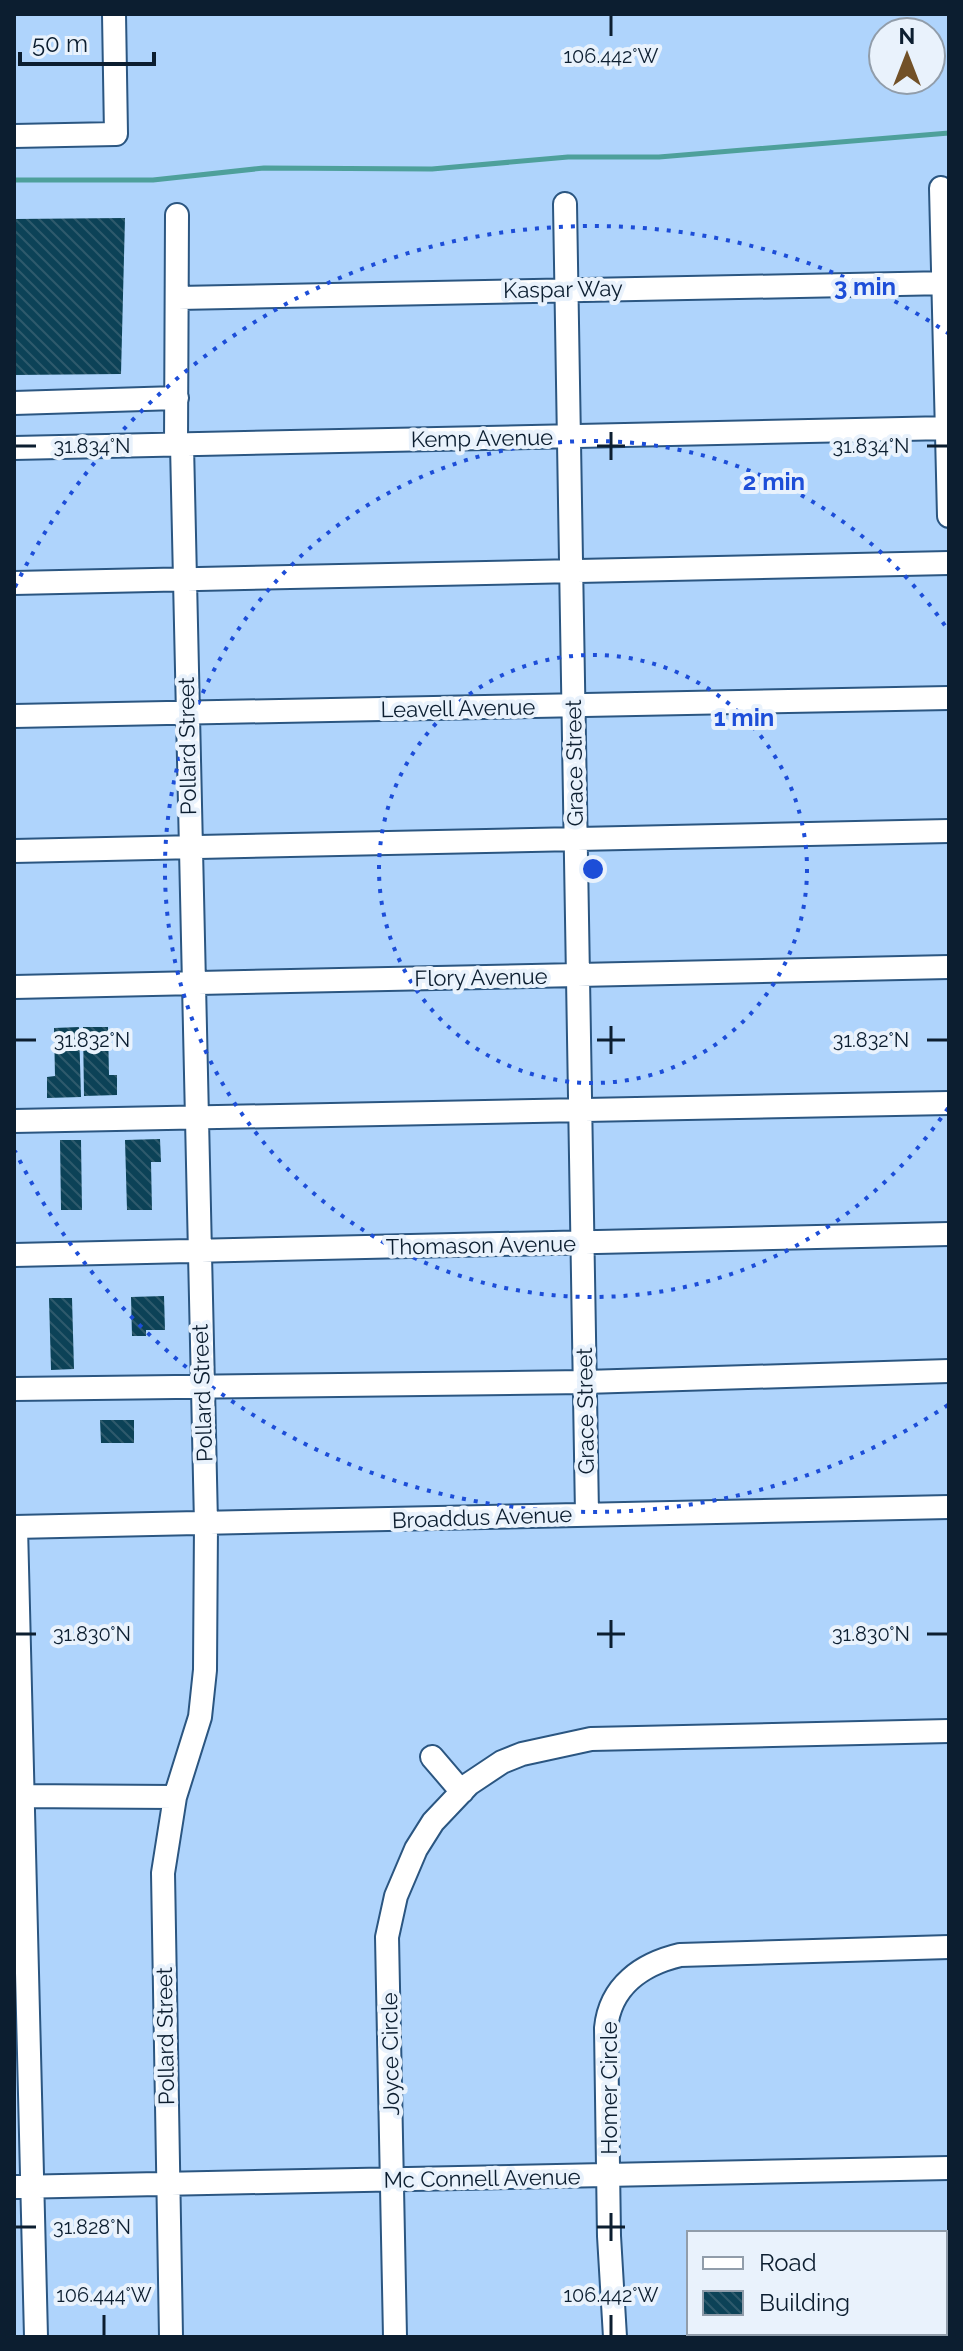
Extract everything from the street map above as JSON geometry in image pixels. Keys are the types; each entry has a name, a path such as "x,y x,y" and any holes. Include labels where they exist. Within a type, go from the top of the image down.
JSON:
{"street":[{"path":"14,136 116,134 114,14"},
{"path":"941,188 946,283 949,516"},
{"name":"Grace Street","path":"565,204 587,1514"},
{"name":"Pollard Street","path":"171,2337 163,1873 175,1797 200,1717 205,1670 206,1523 177,398 177,215"},
{"name":"Kaspar Way","path":"178,298 946,283"},
{"path":"14,403 177,398"},
{"name":"Kemp Avenue","path":"14,448 948,428"},
{"path":"14,583 949,563"},
{"name":"Leavell Avenue","path":"14,716 949,698"},
{"path":"14,851 949,831"},
{"name":"Flory Avenue","path":"14,987 949,967"},
{"path":"14,1121 949,1103"},
{"name":"Thomason Avenue","path":"14,1255 949,1234"},
{"path":"14,1389 585,1382 949,1371"},
{"name":"Broaddus Avenue","path":"15,1527 949,1507"},
{"path":"15,1527 23,2187 36,2337"},
{"name":"Joyce Circle","path":"395,2337 387,1937 396,1896 416,1849 433,1822 462,1792 494,1768 522,1754 591,1739 949,1731"},
{"path":"432,1757 462,1792"},
{"path":"19,1796 175,1797"},
{"name":"Homer Circle","path":"615,2337 609,2176 608,2015 624,1986 652,1962 680,1955 949,1947"},
{"name":"Mc Connell Avenue","path":"23,2187 949,2168"}],"building":[{"path":"125,218 121,374 14,375 14,219"},
{"path":"79,1027 81,1097 47,1098 47,1077 55,1076 54,1028"},
{"path":"83,1027 108,1027 109,1075 117,1075 117,1095 84,1096"},
{"path":"160,1139 161,1162 151,1162 152,1210 127,1210 125,1140"},
{"path":"60,1140 81,1140 82,1210 61,1210"},
{"path":"164,1296 165,1330 146,1330 146,1336 132,1336 131,1297"},
{"path":"49,1298 72,1298 74,1369 51,1370"},
{"path":"100,1420 134,1420 134,1443 101,1443"}],"waterway":[{"path":"14,180 153,180 264,168 432,169 568,157 659,157 949,133"}]}
